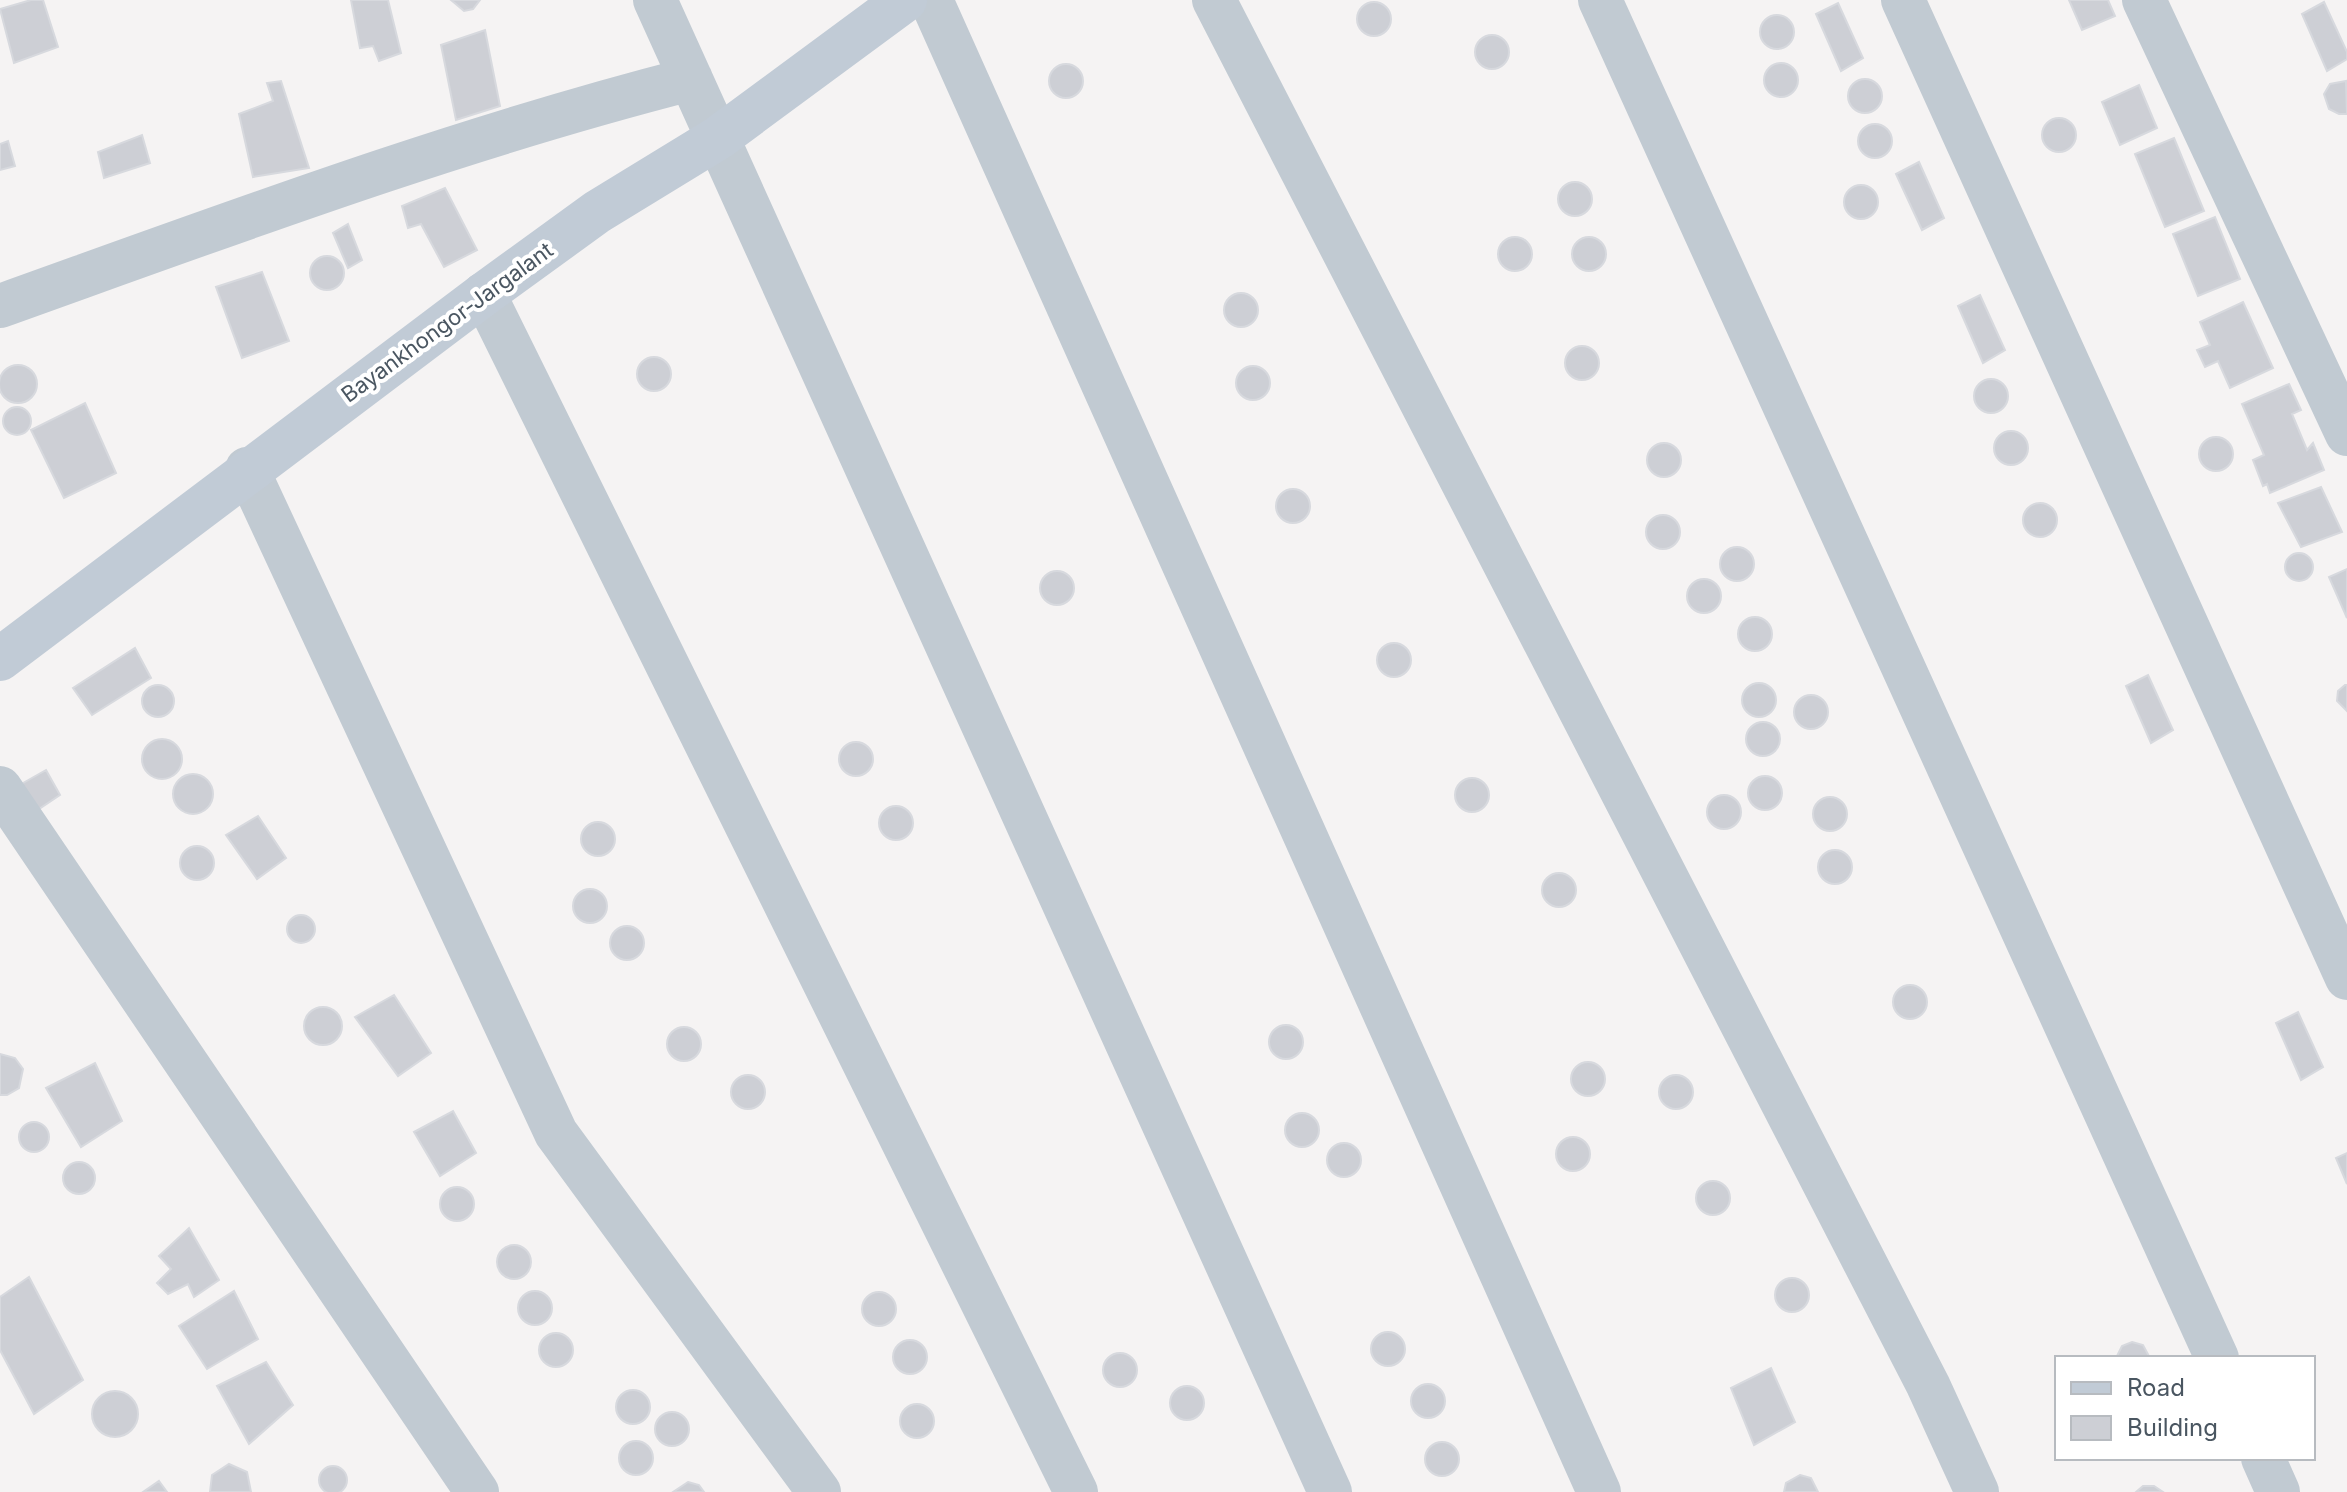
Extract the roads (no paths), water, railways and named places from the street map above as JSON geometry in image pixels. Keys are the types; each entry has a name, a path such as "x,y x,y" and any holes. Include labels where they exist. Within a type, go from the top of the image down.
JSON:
{"street":[{"path":"655,0 1330,1492"},
{"name":"Bayankhongor-Jargalant","path":"0,659 247,469 484,294 597,212 718,138 905,0"},
{"path":"931,0 1599,1492"},
{"path":"1214,0 1921,1371 1977,1492"},
{"path":"1600,0 2216,1356"},
{"path":"1903,0 2347,978"},
{"path":"2144,0 2347,434"},
{"path":"0,306 356,179 565,111 691,79"},
{"path":"484,294 1076,1492"},
{"path":"247,469 556,1133 819,1492"},
{"path":"0,788 477,1492"},
{"path":"2264,1460 2278,1492"}]}
